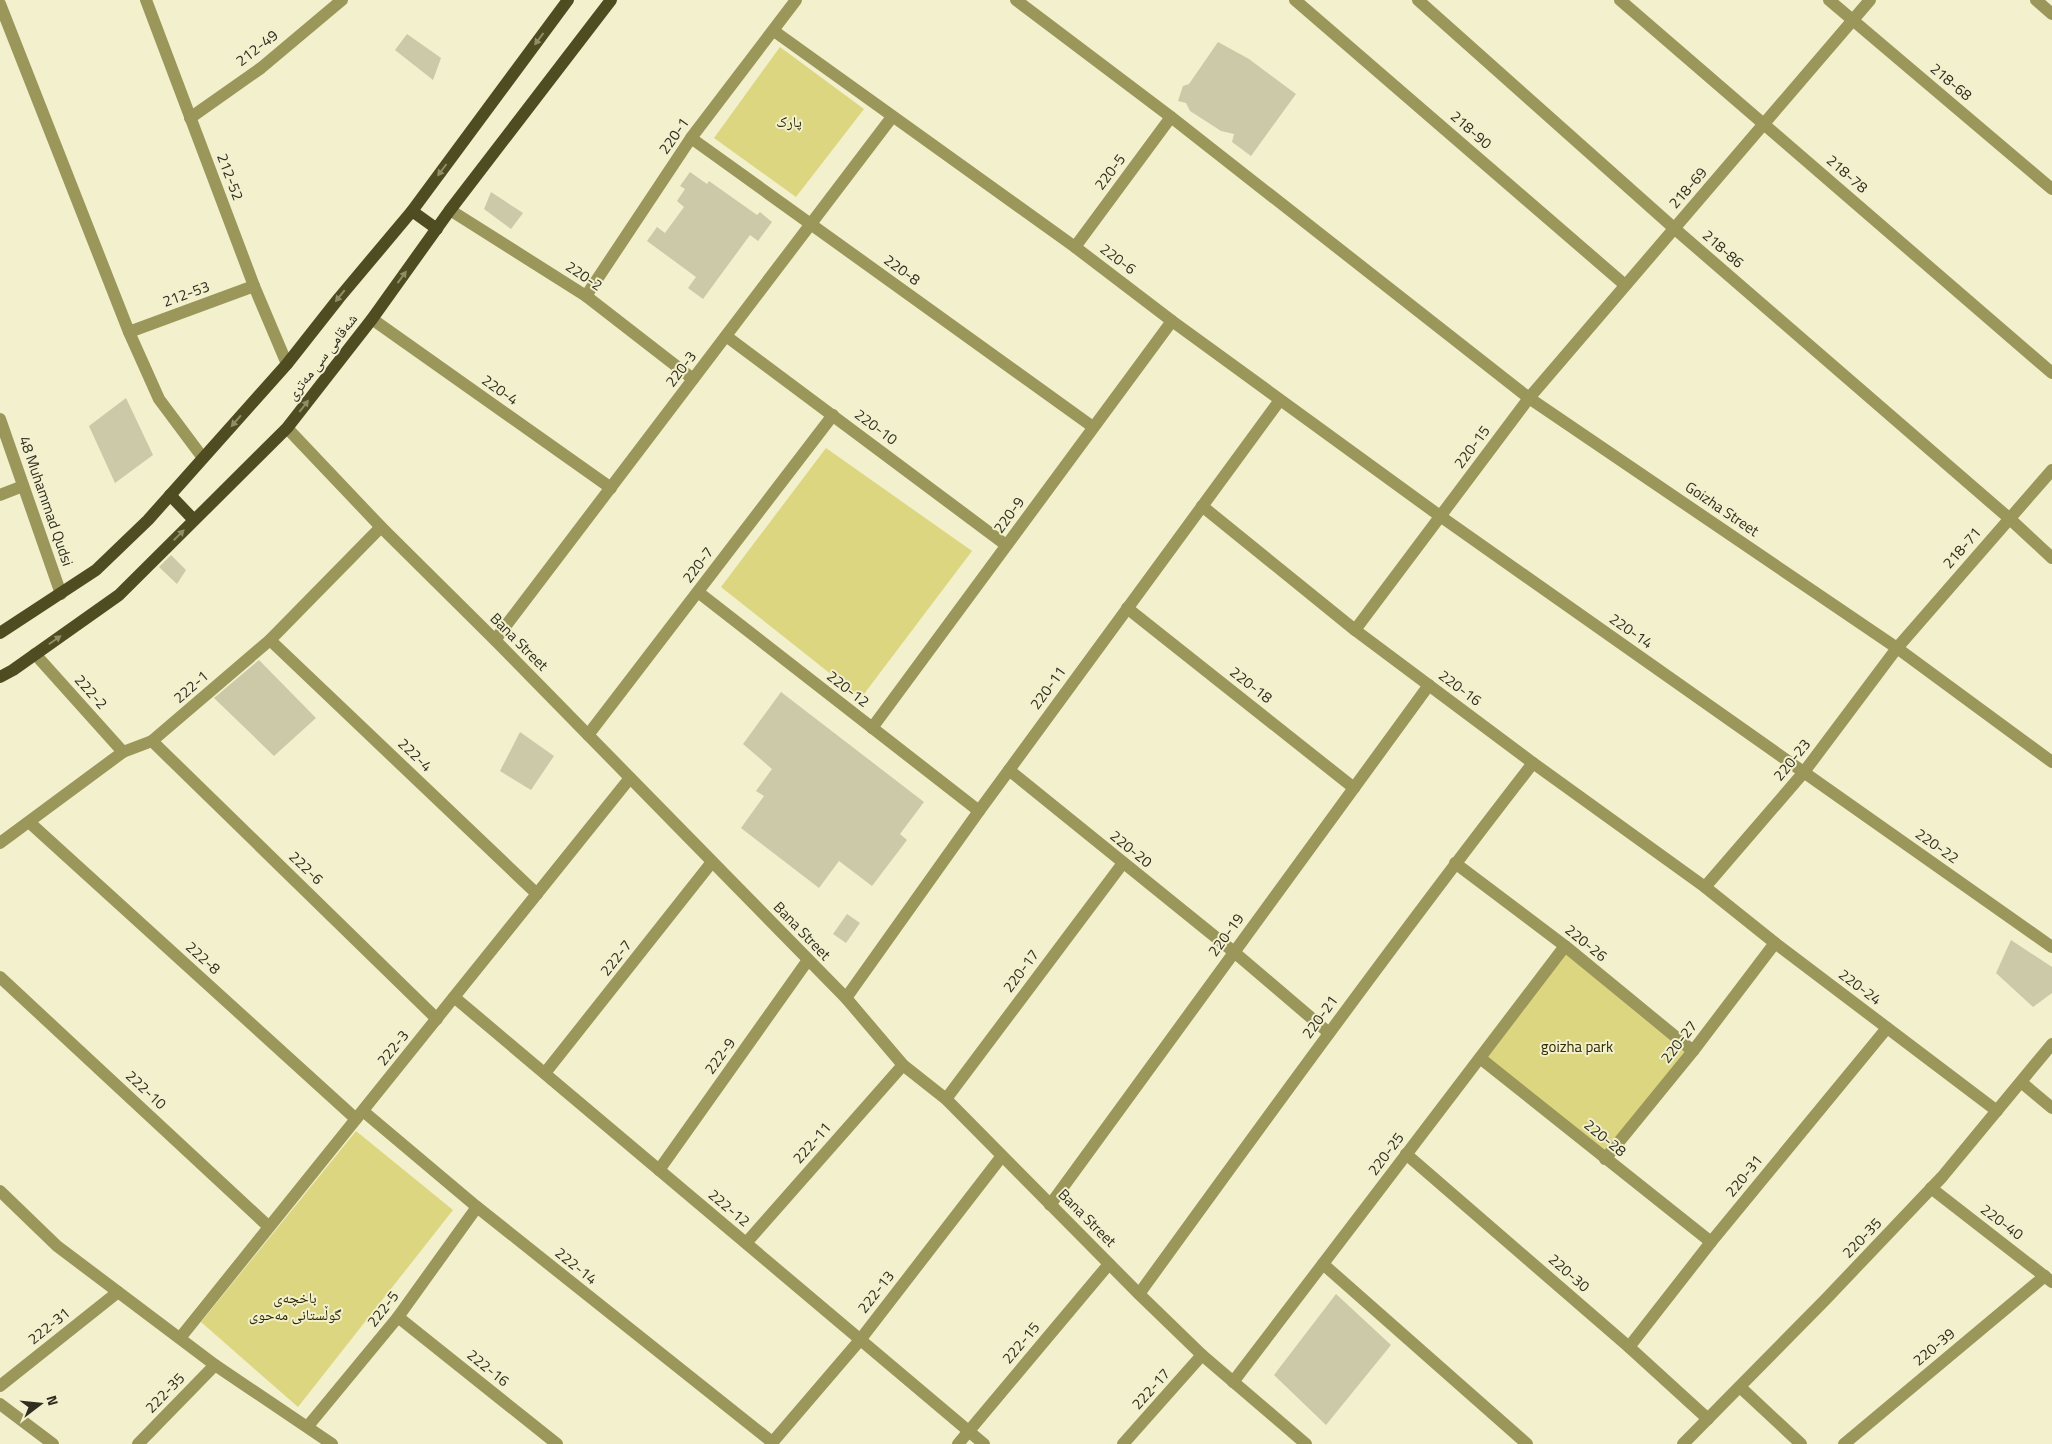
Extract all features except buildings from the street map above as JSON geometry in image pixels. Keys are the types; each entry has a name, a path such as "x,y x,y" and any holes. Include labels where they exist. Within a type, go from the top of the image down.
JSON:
{"main road":[{"name":"شەقامی سی مەتری","path":"0,634 96,570 148,520 287,364 412,211 568,0"},
{"name":"شەقامی سی مەتری","path":"0,676 35,654 119,595 287,428 372,319 450,210 611,0"},
{"path":"412,211 438,229"},
{"path":"170,495 194,520"}],"street":[{"name":"212-52","path":"146,0 254,286 287,364"},
{"name":"212-49","path":"190,118 261,68 342,0"},
{"name":"220-1","path":"586,296 691,138 796,0"},
{"name":"Goizha Street","path":"1016,0 1171,117 1529,398 1897,648 2052,762"},
{"name":"218-90","path":"1295,0 1625,285"},
{"name":"218-86","path":"1418,0 1674,229 2010,519 2052,558"},
{"name":"218-78","path":"1620,0 2052,373"},
{"name":"218-68","path":"1829,0 2052,189"},
{"name":"218-69","path":"1529,398 1870,0"},
{"path":"2036,0 2052,14"},
{"path":"0,4 4,27 129,332 159,399 203,458"},
{"name":"220-6","path":"774,31 1075,247 1172,321 1440,516"},
{"name":"220-3","path":"495,640 892,117"},
{"name":"220-5","path":"1075,247 1171,117"},
{"name":"220-8","path":"691,138 1094,427"},
{"name":"220-2","path":"450,210 586,296 693,379"},
{"name":"212-53","path":"129,332 254,286"},
{"name":"220-4","path":"372,319 610,488"},
{"name":"220-9","path":"872,728 1172,321"},
{"name":"220-10","path":"726,336 1006,546"},
{"name":"220-15","path":"1355,630 1529,398"},
{"name":"220-11","path":"846,998 979,811 1280,400"},
{"name":"220-7","path":"588,735 833,415"},
{"name":"48 Muhammad Qudsi","path":"0,419 61,594"},
{"name":"Bana Street","path":"287,428 381,527 495,640 846,998 903,1065 946,1099 1202,1355 1306,1444"},
{"name":"218-71","path":"1897,648 2052,470"},
{"path":"0,495 23,486"},
{"name":"220-16","path":"1202,506 1355,630 1533,763 1705,887"},
{"name":"220-14","path":"1440,516 1804,772"},
{"name":"222-1","path":"0,843 124,752 152,742 270,640 381,527"},
{"name":"220-12","path":"698,592 979,811"},
{"name":"220-18","path":"1127,608 1354,788"},
{"name":"222-4","path":"270,640 537,894"},
{"name":"220-23","path":"1705,887 1804,772 1897,648"},
{"name":"222-2","path":"35,654 124,752"},
{"name":"220-19","path":"1050,1205 1429,685"},
{"name":"222-6","path":"152,742 437,1019"},
{"name":"220-21","path":"1139,1294 1455,863 1533,763"},
{"name":"220-20","path":"1009,770 1234,952 1329,1033"},
{"name":"220-22","path":"1804,772 2052,947"},
{"name":"222-3","path":"180,1338 630,778"},
{"name":"222-8","path":"29,822 359,1115"},
{"name":"222-7","path":"544,1073 712,862"},
{"name":"220-17","path":"946,1099 1123,863"},
{"name":"220-26","path":"1455,863 1565,946 1692,1052"},
{"name":"220-24","path":"1705,887 1775,943 1997,1111"},
{"name":"220-27","path":"1605,1159 1692,1052 1775,943"},
{"name":"220-25","path":"1233,1382 1565,946"},
{"name":"222-9","path":"659,1170 808,960"},
{"name":"222-10","path":"0,977 269,1227"},
{"name":"222-12","path":"454,997 984,1444"},
{"name":"220-31","path":"1629,1347 1711,1242 1887,1028"},
{"name":"220-35","path":"1683,1444 1931,1188 2052,1044"},
{"name":"220-28","path":"1480,1058 1711,1242"},
{"name":"222-11","path":"746,1244 903,1065"},
{"path":"2020,1082 2052,1108"},
{"name":"222-14","path":"359,1115 772,1443"},
{"name":"220-30","path":"1406,1154 1629,1347 1708,1419"},
{"name":"222-13","path":"772,1443 860,1340 1002,1156"},
{"name":"220-40","path":"1931,1188 2049,1279"},
{"path":"0,1191 57,1246 215,1365 332,1444"},
{"name":"222-5","path":"308,1426 398,1317 477,1207"},
{"name":"222-15","path":"958,1444 1109,1264"},
{"path":"1323,1264 1527,1444"},
{"name":"220-39","path":"1844,1444 2049,1279"},
{"name":"222-31","path":"0,1386 118,1292"},
{"name":"222-16","path":"398,1317 557,1444"},
{"name":"222-17","path":"1123,1444 1202,1355"},
{"name":"222-35","path":"138,1444 215,1365"},
{"path":"1740,1387 1801,1444"},
{"path":"0,1404 53,1444"}],"green space":[{"name":"پارک","path":"780,47 864,109 796,197 714,138"},
{"path":"826,448 972,551 861,698 721,587"},
{"name":"goizha park","path":"1565,946 1693,1051 1605,1159 1480,1058"},
{"name":"باخچەی گوڵستانی مەحوی","path":"356,1131 453,1210 298,1407 201,1322"}]}
